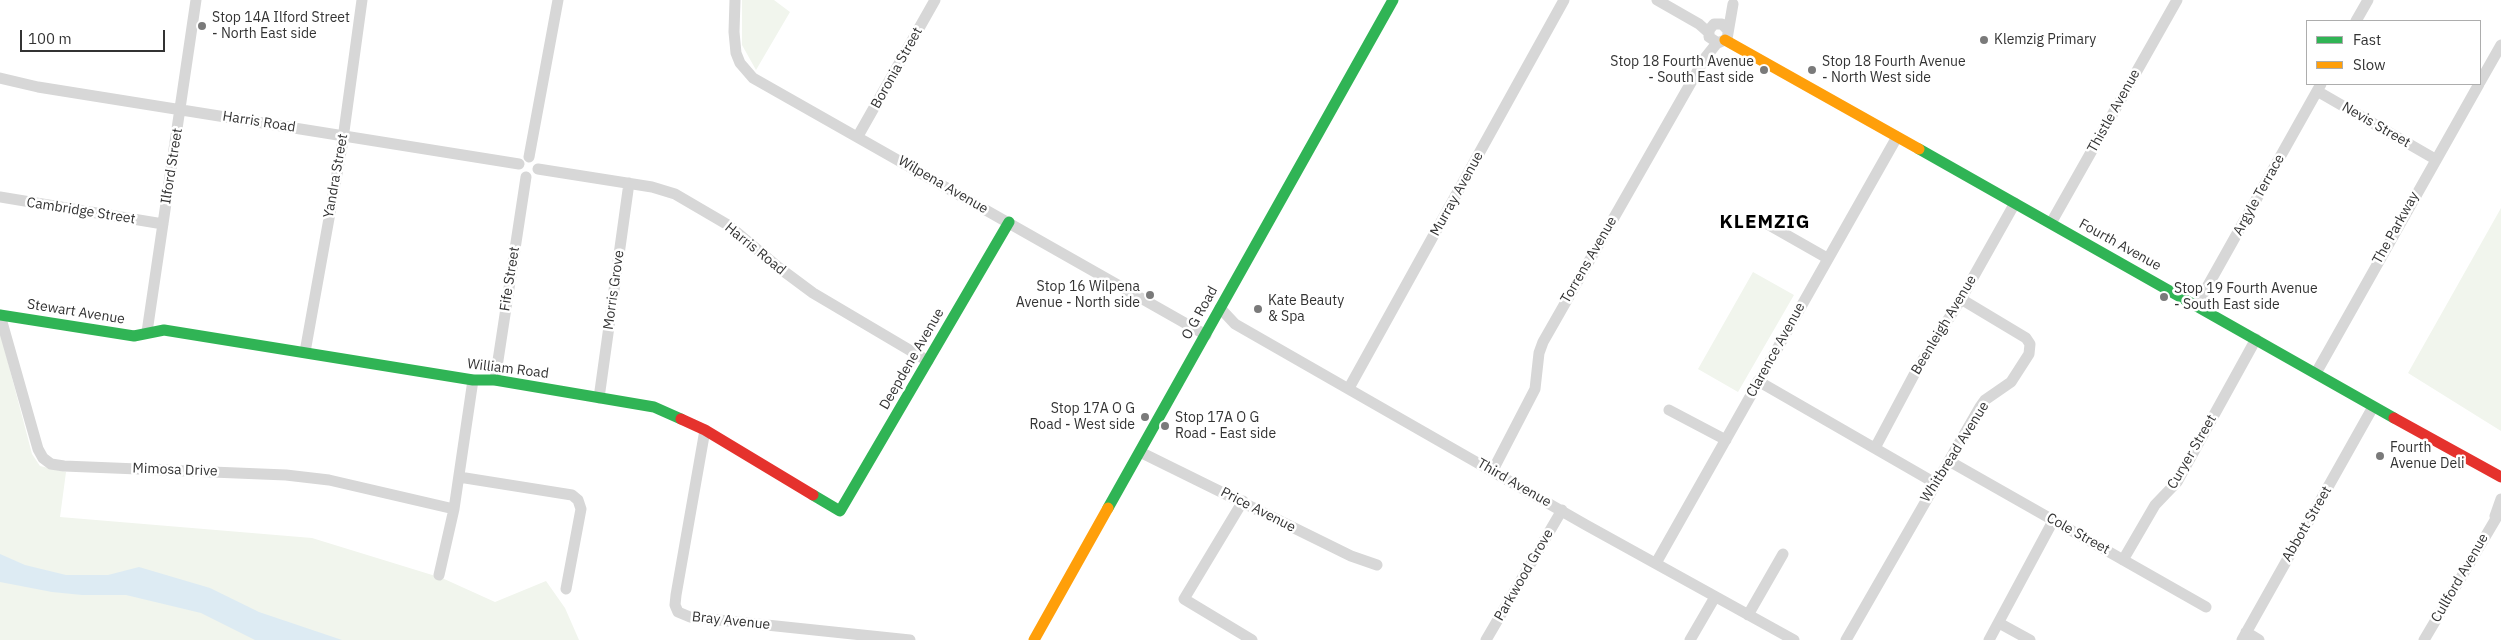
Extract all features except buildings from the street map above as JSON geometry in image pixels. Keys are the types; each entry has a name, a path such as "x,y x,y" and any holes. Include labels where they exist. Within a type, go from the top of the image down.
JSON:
{"street":[{"name":"Ilford Street","path":"147,332 196,0"},
{"name":"Yandra Street","path":"305,352 343,135 362,0"},
{"path":"529,157 558,0"},
{"name":"Wilpena Avenue","path":"735,0 734,45 740,63 753,78 1206,335"},
{"name":"Boronia Street","path":"858,136 935,0"},
{"name":"O G Road","path":"1034,640 1393,0"},
{"name":"Murray Avenue","path":"1349,388 1564,0"},
{"name":"Fourth Avenue","path":"1658,0 2486,471 2501,477"},
{"name":"Thistle Avenue","path":"2051,223 2177,0"},
{"path":"2357,20 2368,0"},
{"name":"Torrens Avenue","path":"1493,470 1535,389 1539,353 1543,342 1705,58 1734,2"},
{"name":"The Parkway","path":"2481,80 2501,45"},
{"name":"Harris Road","path":"0,78 38,87 518,164"},
{"name":"The Parkway","path":"2316,373 2478,85"},
{"name":"Nevis Street","path":"2319,87 2435,159"},
{"name":"Argyle Terrace","path":"2197,305 2319,87"},
{"name":"Clarence Avenue","path":"1656,563 1897,137"},
{"path":"529,157 538,164 538,169 533,176 526,177 518,171 518,164 524,158 529,157"},
{"name":"Harris Road","path":"538,169 652,187 675,194 728,225 778,268 813,294 928,361"},
{"name":"Fife Street","path":"495,380 526,177"},
{"name":"Morris Grove","path":"599,398 628,183"},
{"name":"Cambridge Street","path":"0,197 163,224"},
{"name":"Beenleigh Avenue","path":"1875,448 1916,371 1961,299 2015,203"},
{"name":"Deepdene Avenue","path":"840,511 1008,222"},
{"path":"1769,225 1827,258"},
{"name":"Whitbread Avenue","path":"1846,640 1980,408 2017,375 2029,354 2030,344 2026,338 1961,299"},
{"name":"Third Avenue","path":"1220,308 1235,324 1794,640"},
{"name":"Stewart Avenue","path":"0,315 134,336 147,332"},
{"name":"Mimosa Drive","path":"0,315 38,449 43,458 51,464 286,475 328,480 454,510"},
{"name":"Third Avenue","path":"1212,323 1235,324"},
{"name":"William Road","path":"147,332 164,330 473,380 495,380 654,407 705,430 840,511"},
{"name":"Curyer Street","path":"2123,560 2155,504 2177,482 2256,340"},
{"path":"439,575 454,510 473,380"},
{"path":"1758,381 1935,483"},
{"name":"Abbott Street","path":"2244,636 2373,407"},
{"path":"1669,410 1726,440"},
{"name":"Bray Avenue","path":"705,430 676,595 675,605 678,612 690,617 910,640"},
{"name":"Price Avenue","path":"1140,452 1243,501 1350,556 1377,565"},
{"name":"Cole Street","path":"1949,461 2206,607"},
{"name":"Fourth Avenue","path":"2486,471 2501,485"},
{"path":"459,477 572,495 578,500 581,509 566,590"},
{"name":"Cullford Avenue","path":"2424,640 2498,513 2501,499"},
{"path":"1243,501 1184,599 1252,640"},
{"name":"Parkwood Grove","path":"1486,640 1562,510"},
{"path":"1989,640 2053,521"},
{"path":"1748,615 1783,554"},
{"path":"1690,640 1715,597"},
{"path":"1999,623 2030,640"},
{"path":"2244,636 2259,640"}],"shaded area":[{"path":"742,0 774,0 790,12 756,70 742,45"},
{"path":"2501,208 2501,431 2408,373"},
{"path":"1753,272 1794,295 1738,392 1698,369"},
{"path":"0,332 32,454 40,466 66,472 60,517 312,538 442,578 495,602 546,581 565,608 579,640 0,640"},
{"path":"0,554 25,565 66,575 108,575 139,567 210,588 259,612 342,640 255,640 201,613 126,595 82,595 52,592 0,582"}],"traffic: fast":[{"path":"1108,508 1393,0"},
{"path":"1919,149 2394,418"},
{"path":"813,495 840,511 1009,222"},
{"path":"0,315 134,336 164,330 473,380 495,380 654,407 681,419"}],"traffic: slow":[{"path":"1725,40 1919,149"},
{"path":"1034,640 1108,508"}],"traffic: jam":[{"path":"2394,418 2501,477"},
{"path":"681,419 705,430 813,495"}],"place":[{"name":"Stop 14A Ilford Street - North East side","path":"202,26"},
{"name":"Klemzig Primary","path":"1984,40"},
{"name":"Stop 18 Fourth Avenue - South East side","path":"1764,70"},
{"name":"Stop 18 Fourth Avenue - North West side","path":"1812,70"},
{"name":"Stop 16 Wilpena Avenue - North side","path":"1150,295"},
{"name":"Stop 19 Fourth Avenue - South East side","path":"2164,297"},
{"name":"Kate Beauty & Spa","path":"1258,309"},
{"name":"Stop 17A O G Road - West side","path":"1145,417"},
{"name":"Stop 17A O G Road - East side","path":"1165,426"},
{"name":"Fourth Avenue Deli","path":"2380,456"}],"district":[{"name":"KLEMZIG","path":"1765,223"}]}
